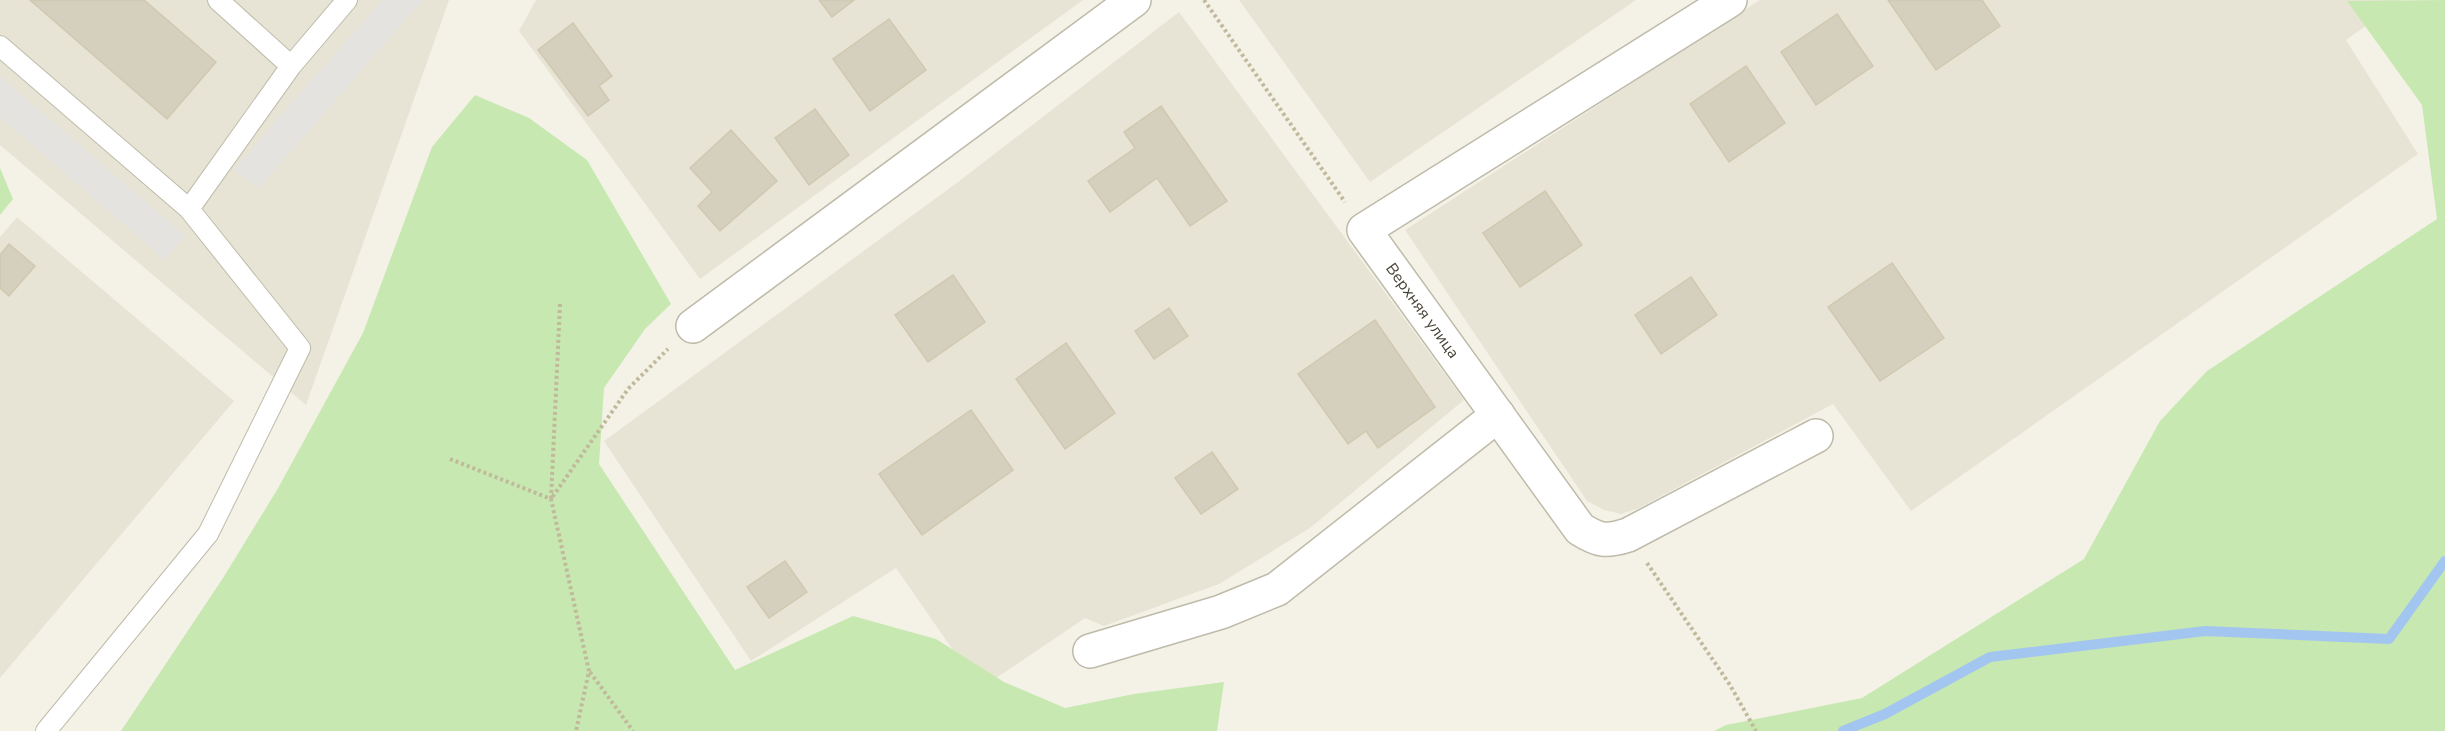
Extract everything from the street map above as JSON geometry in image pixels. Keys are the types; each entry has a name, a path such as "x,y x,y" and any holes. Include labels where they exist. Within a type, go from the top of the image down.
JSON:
{"street":[{"path":"693,326 1134,0"},
{"path":"1364,230 1730,0"},
{"name":"Верхняя улица","path":"1364,230 1580,529 1597,539 1614,540 1628,535 1816,436"},
{"path":"1089,651 1221,612 1277,589 1498,414"}],"lane":[{"path":"218,0 291,66"},
{"path":"189,209 291,66 347,0"},
{"path":"0,46 189,209 300,348 208,534 46,731"}],"path":[{"path":"1204,0 1364,230"},
{"path":"560,304 551,499 589,671 633,731"},
{"path":"551,499 628,389 693,326"},
{"path":"450,459 551,499"},
{"path":"1628,535 1730,686 1756,731"},
{"path":"576,731 589,671"}],"shaded area":[{"path":"0,0 449,0 306,405 0,145"},
{"path":"382,0 423,0 258,189 234,169"},
{"path":"536,0 1083,0 700,279 519,31"},
{"path":"1239,0 1636,0 1370,182"},
{"path":"1760,0 2402,0 2346,40 2418,154 1911,511 1833,404 1639,508 1621,514 1604,510 1587,501 1405,230"},
{"path":"1179,12 1464,400 1310,528 1219,584 1104,626 1085,618 980,689 896,568 751,661 604,441 958,182"},
{"path":"0,76 185,236 165,260 0,117"},
{"path":"17,217 234,401 0,678 0,237"}],"green space":[{"path":"2445,0 2445,731 1714,731 1726,725 1862,698 2084,559 2160,421 2207,371 2437,219 2422,105 2347,1"},
{"path":"475,95 529,118 587,160 671,304 645,329 604,388 599,464 735,670 853,616 936,639 1004,682 1065,708 1134,694 1224,682 1217,731 121,731 223,578 277,490 363,333 432,147"},
{"path":"0,168 13,199 0,215"}],"building":[{"path":"30,0 144,0 216,62 167,119"},
{"path":"819,0 854,0 832,17"},
{"path":"1888,0 1982,0 2000,26 1936,70"},
{"path":"1837,14 1873,66 1816,105 1781,52"},
{"path":"889,19 926,70 870,111 833,59"},
{"path":"573,23 612,76 599,86 609,100 588,116 538,50"},
{"path":"1746,66 1785,123 1729,162 1690,104"},
{"path":"1161,106 1227,201 1190,226 1157,178 1110,212 1088,181 1135,148 1124,132"},
{"path":"815,109 849,155 809,185 775,138"},
{"path":"731,130 777,181 720,231 698,206 712,192 690,168"},
{"path":"1545,191 1582,245 1520,287 1483,233"},
{"path":"9,244 35,266 9,296 0,288 0,255"},
{"path":"1892,263 1944,338 1880,381 1828,307"},
{"path":"953,275 985,322 928,362 895,315"},
{"path":"1691,277 1717,315 1661,354 1635,315"},
{"path":"1169,308 1188,336 1154,359 1135,331"},
{"path":"1375,320 1435,407 1378,448 1366,431 1348,444 1298,374"},
{"path":"1066,343 1115,413 1065,449 1016,379"},
{"path":"971,410 1013,470 922,535 879,474"},
{"path":"1212,452 1238,489 1201,514 1175,478"},
{"path":"785,561 807,592 769,618 747,587"}],"waterway":[{"path":"1843,731 1885,714 1990,657 2205,631 2389,639 2445,561"}]}
